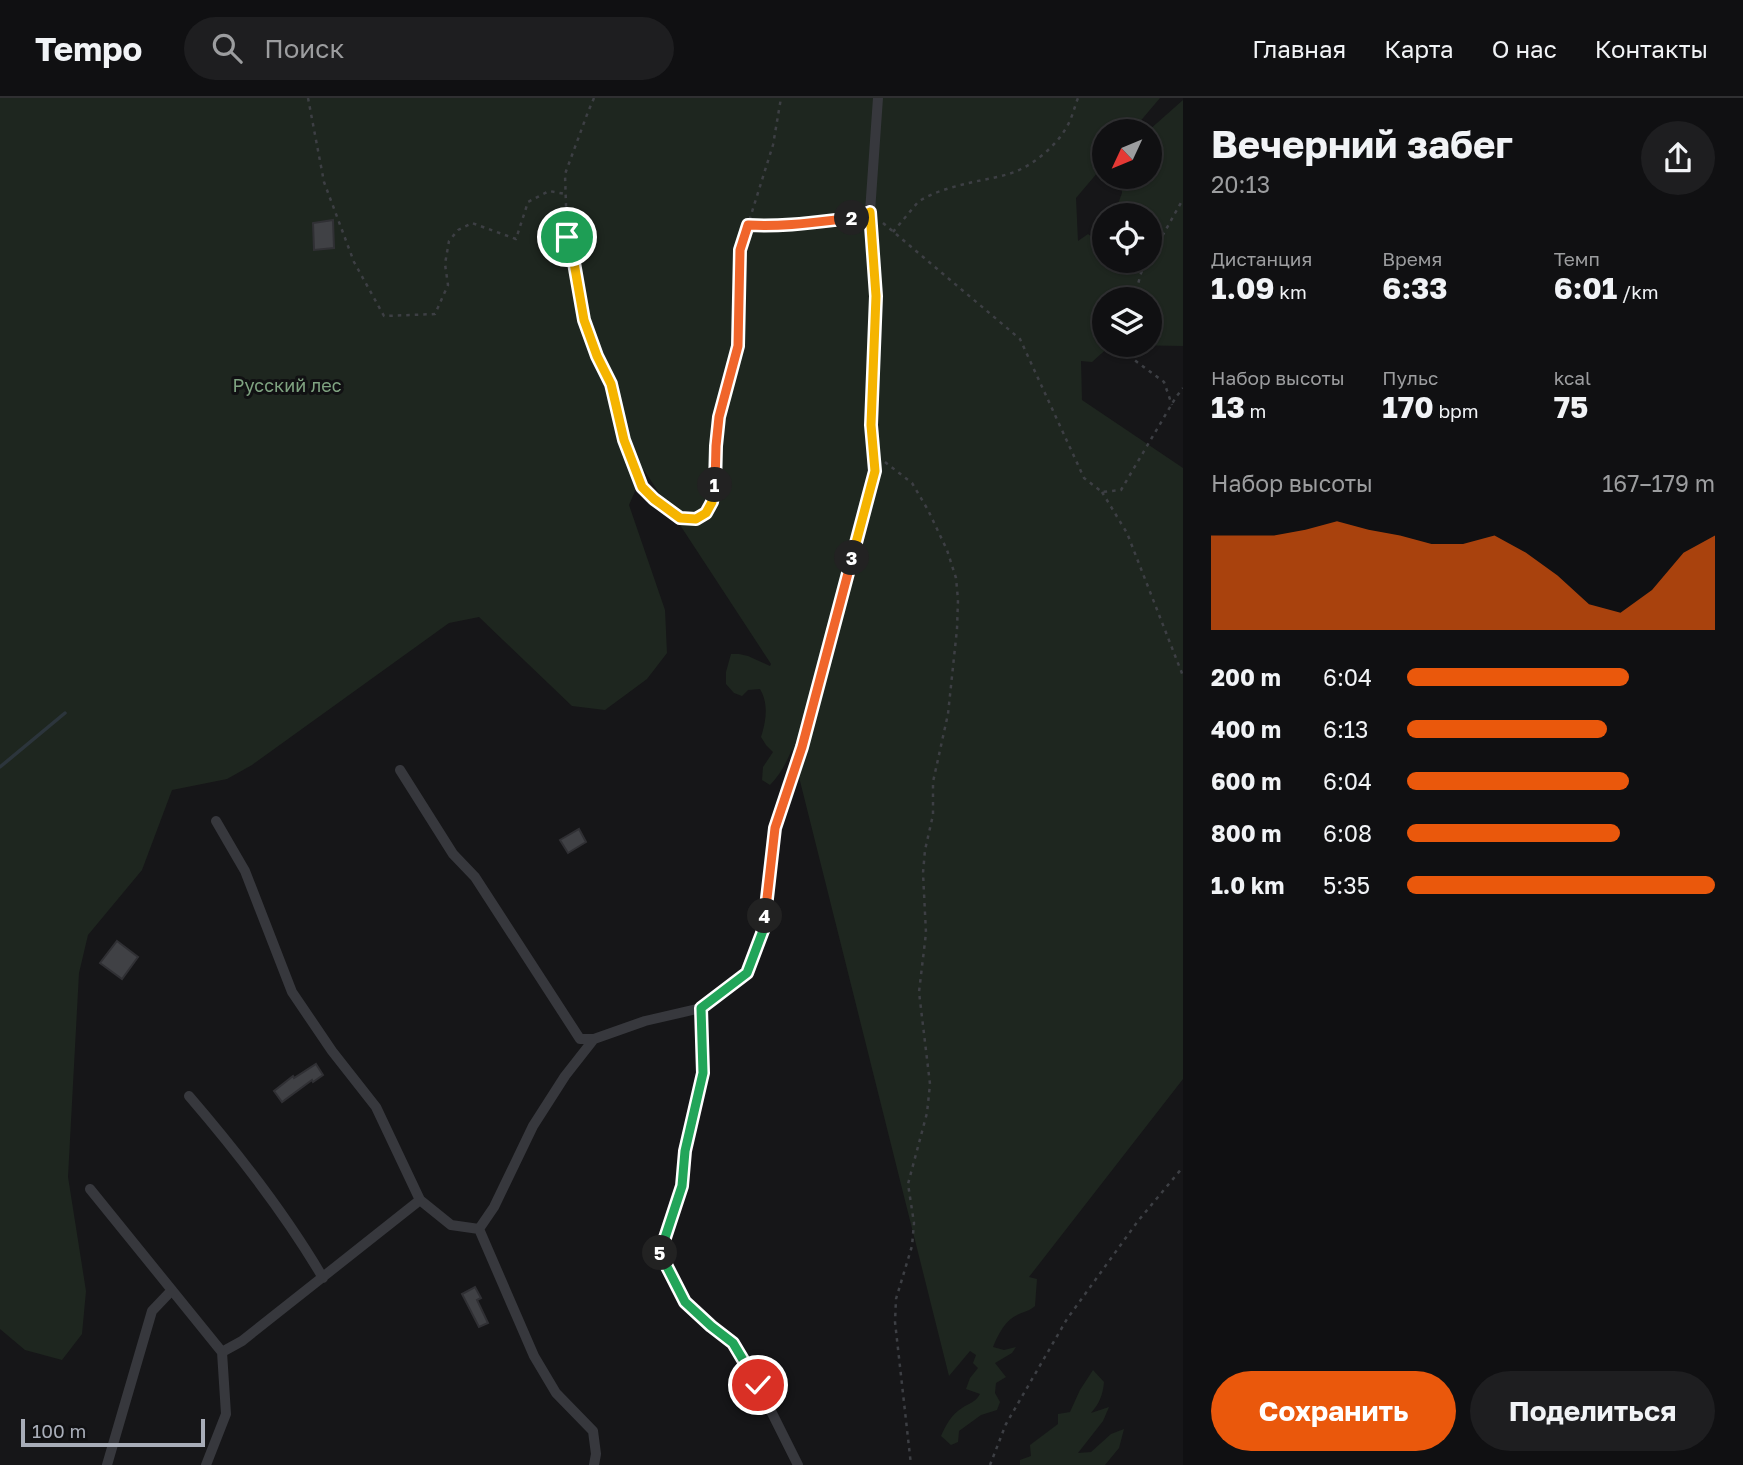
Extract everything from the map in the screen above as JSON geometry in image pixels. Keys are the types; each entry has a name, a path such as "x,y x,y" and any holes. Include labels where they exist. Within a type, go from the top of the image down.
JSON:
{"street":[{"path":"400,770 453,855 475,877 580,1039 594,1039 645,1021 701,1008 747,973 764,928 775,828 802,747 875,471 871,425 876,296 870,212 878,98"},
{"path":"216,821 245,871 292,992 332,1051 376,1107 420,1200 451,1225 480,1229"},
{"path":"701,1008 703,1073 685,1151 682,1186 660,1253 685,1302 733,1343 758,1385 798,1465"},
{"path":"480,1229 494,1207 533,1126 565,1076 594,1039"},
{"path":"189,1096 301,1240 323,1278"},
{"path":"90,1189 222,1352 226,1414 206,1465"},
{"path":"222,1352 242,1341 420,1200"},
{"path":"480,1229 534,1356 556,1393 593,1431 596,1454 594,1465"},
{"path":"107,1465 152,1311 172,1290"}],"path":[{"path":"308,98 324,182 354,262 384,316 435,314 448,285 445,264 449,241 458,230 472,223 516,239 528,202 549,191 566,194"},
{"path":"594,98 565,174 567,237 584,320 611,384 624,440 642,487 680,518 696,519 706,513 712,502 719,417 738,346 740,250 773,145 781,98"},
{"path":"893,232 923,198 949,188 1016,172 1028,165 1062,134 1078,98"},
{"path":"1162,236 1183,199"},
{"path":"748,225 801,225 859,217 870,212 1020,339 1084,478 1102,492 1127,533 1183,676"},
{"path":"1133,357 1164,382 1171,405"},
{"path":"1102,492 1121,490 1183,388"},
{"path":"874,454 912,483 928,510 947,550 956,578 958,600 948,714 933,782 933,815 923,873 926,933 919,992 930,1084 927,1113 908,1184 914,1223 912,1246 896,1299 894,1322 911,1465"},
{"path":"990,1465 1006,1424 1067,1319 1139,1221 1183,1167"}],"green space":[{"name":"Русский лес","path":"0,98 1160,98 1142,119 1092,119 1092,179 1076,198 1078,241 1088,234 1092,237 1092,273 1162,273 1162,203 1118,203 1122,189 1162,189 1162,119 1183,100 1183,346 1162,346 1162,287 1092,287 1092,357 1098,357 1092,362 1081,361 1082,400 1183,468 1183,1079 1029,1277 1037,1279 1035,1306 1010,1319 993,1347 1004,1350 1016,1347 1012,1353 995,1363 1006,1377 996,1383 995,1393 1000,1402 997,1410 981,1415 959,1431 958,1442 951,1445 941,1436 955,1414 980,1394 966,1389 978,1368 973,1363 976,1355 970,1351 949,1376 792,749 786,763 770,785 762,780 763,767 773,752 761,737 766,713 763,695 760,689 748,690 742,696 734,693 726,684 731,654 748,656 770,666 771,664 644,470 629,505 665,610 667,653 647,679 605,710 572,706 479,617 449,623 252,765 227,779 172,790 142,870 88,935 79,973 68,1177 86,1291 82,1334 62,1360 25,1350 0,1329"},
{"path":"1093,1370 1104,1382 1100,1399 1091,1413 1109,1407 1103,1421 1078,1453 1091,1452 1111,1434 1124,1429 1119,1448 1105,1465 1020,1465 1020,1460 1031,1456 1030,1445 1058,1424 1058,1414 1070,1412"}],"building":[{"path":"333,220 334,248 314,250 313,223"},
{"path":"579,829 586,842 568,853 560,840"},
{"path":"117,941 138,957 122,979 100,963"},
{"path":"316,1064 323,1075 282,1102 274,1091 293,1076 294,1078"},
{"path":"475,1287 481,1298 477,1300 488,1323 479,1327 462,1294"}],"waterway":[{"path":"0,767 65,713"}],"route":[{"path":"567,237 584,320 611,384 624,440 642,487 680,518 696,519 706,513 712,502 715,486 719,417 738,346 738,273 740,250 748,225 801,225 859,217 870,212 876,296 871,425 875,471 802,747 775,828 764,928 747,973 701,1008 703,1073 685,1151 682,1186 660,1253 685,1302 733,1343 758,1385"}]}
